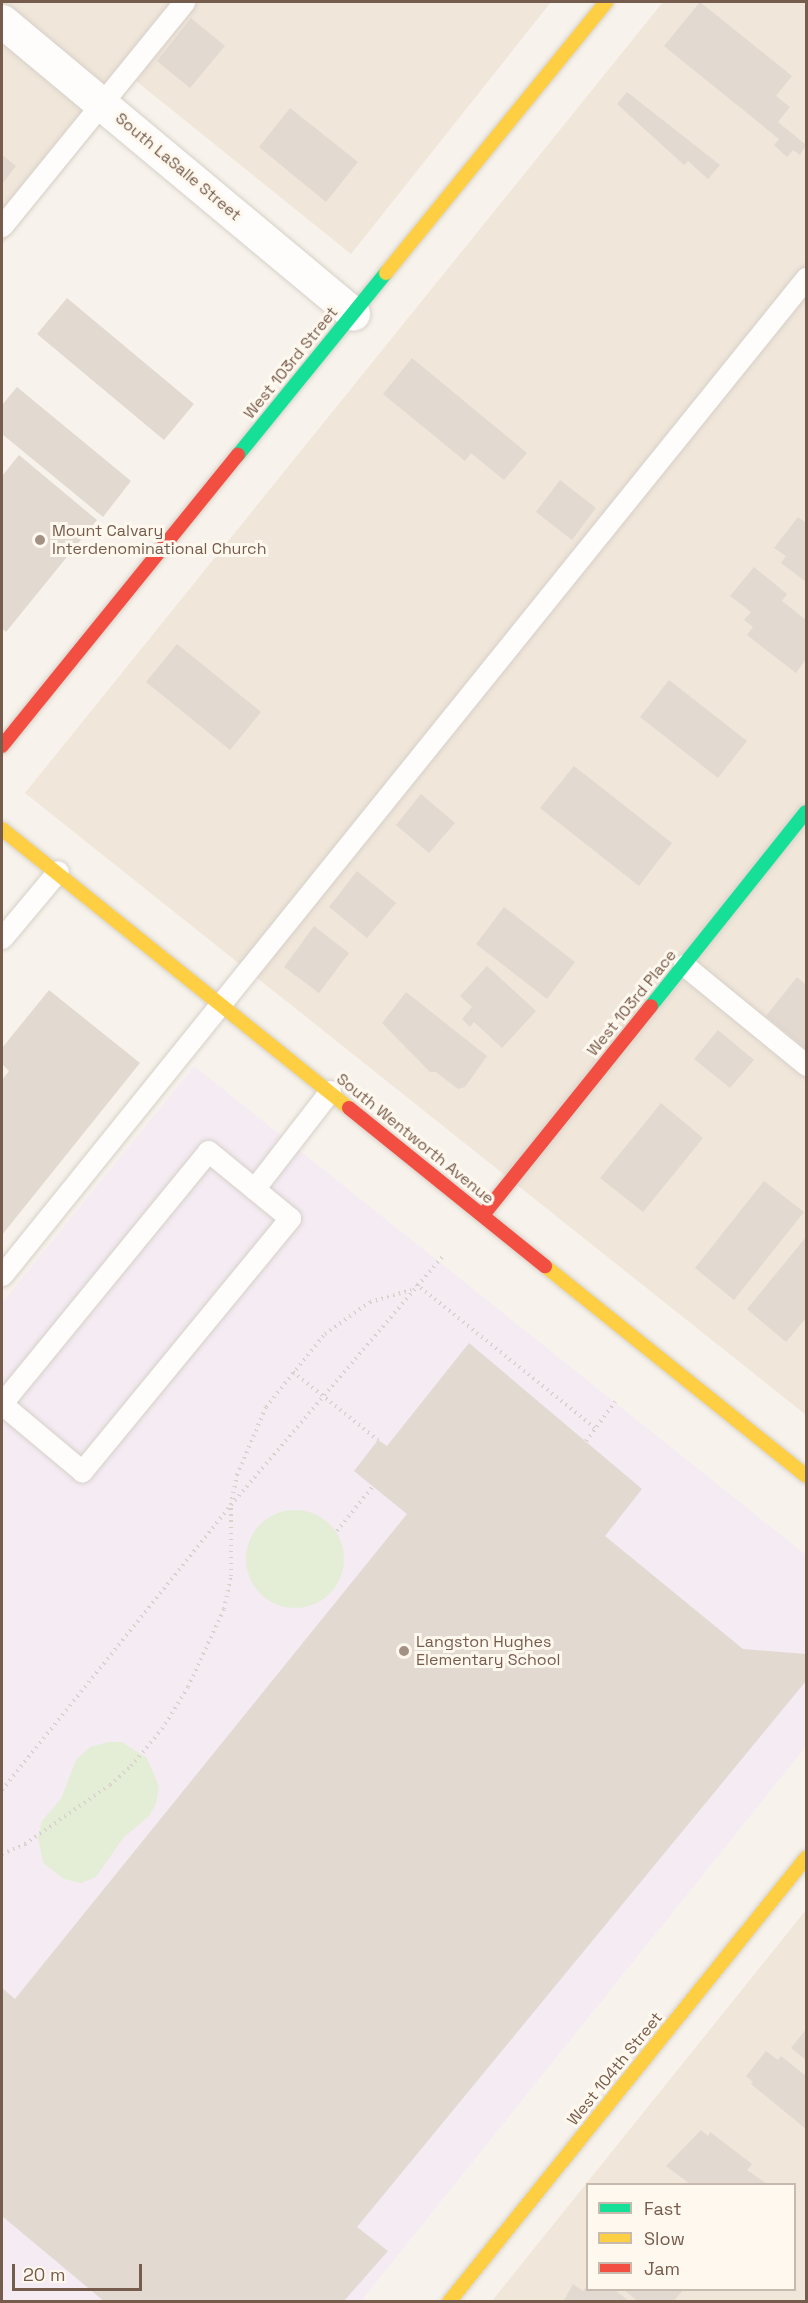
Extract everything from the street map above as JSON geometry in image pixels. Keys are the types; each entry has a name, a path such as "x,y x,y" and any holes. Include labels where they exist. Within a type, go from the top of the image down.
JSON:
{"street":[{"name":"West 103rd Street","path":"2,746 606,2"},
{"name":"South LaSalle Street","path":"2,21 353,313"},
{"name":"West 103rd Place","path":"483,1215 807,812"},
{"name":"South Wentworth Avenue","path":"2,829 58,871 807,1476"},
{"name":"West 104th Street","path":"449,2301 807,1858"}],"lane":[{"path":"2,226 184,2"},
{"path":"2,1275 807,278"},
{"path":"2,938 58,871"},
{"path":"684,965 807,1065"},
{"path":"254,1189 330,1091"},
{"path":"208,1151 254,1189 290,1218 82,1471 2,1403 208,1151"}],"path":[{"path":"2,1790 231,1505 416,1284 443,1256"},
{"path":"416,1284 595,1428"},
{"path":"2,1854 25,1844 110,1785 162,1729 188,1687 224,1609 231,1576 231,1505 249,1444 266,1407 325,1334 370,1302 411,1290"},
{"path":"293,1372 378,1440"},
{"path":"586,1441 615,1402"},
{"path":"337,1531 373,1486"}],"shaded area":[{"path":"2,2 551,2 351,254 136,81 2,245"},
{"path":"663,2 806,2 806,1415 25,793"},
{"name":"Langston Hughes Elementary School","path":"194,1066 806,1555 806,1746 361,2301 2,2302 2,1303"},
{"path":"806,1910 806,2301 492,2301 586,2184 586,2291 796,2291 796,2183 587,2183"}],"green space":[{"path":"295,1510 314,1513 330,1524 341,1540 344,1559 341,1578 330,1594 314,1605 295,1608 276,1605 260,1594 249,1578 246,1559 249,1540 260,1524 276,1513"},
{"path":"108,1742 122,1742 147,1758 159,1786 156,1804 149,1816 123,1838 96,1877 81,1883 64,1879 43,1863 38,1837 42,1821 61,1799 76,1760 90,1747"}],"building":[{"path":"700,2 792,76 776,96 790,107 778,122 806,145 800,155 793,150 787,157 774,145 779,139 664,46"},
{"path":"191,18 225,46 190,88 157,61"},
{"path":"627,92 720,165 708,179 688,161 684,165 617,104"},
{"path":"290,108 358,162 326,202 259,147"},
{"path":"2,155 16,166 2,184"},
{"path":"67,298 194,404 164,440 37,334"},
{"path":"412,358 527,453 504,480 471,453 465,461 383,394"},
{"path":"17,387 131,481 103,517 2,434 2,405"},
{"path":"19,455 97,520 6,632 2,628 2,476"},
{"path":"560,480 596,508 572,540 536,512"},
{"path":"798,517 806,523 806,582 781,563 786,556 774,548"},
{"path":"754,567 787,594 782,601 806,620 806,659 796,673 747,635 753,627 744,620 751,612 730,596"},
{"path":"177,644 261,712 230,750 146,682"},
{"path":"669,680 747,741 718,778 640,717"},
{"path":"574,766 672,843 639,886 540,808"},
{"path":"421,794 455,823 429,853 396,825"},
{"path":"357,871 396,903 367,938 329,907"},
{"path":"504,907 575,962 547,999 476,944"},
{"path":"314,926 349,953 319,993 284,967"},
{"path":"487,966 536,1011 502,1048 474,1022 470,1027 462,1019 472,1007 460,996"},
{"path":"797,977 806,985 806,1049 766,1016"},
{"path":"49,990 140,1063 2,1235 2,1080 9,1071 2,1064 2,1048"},
{"path":"406,992 487,1056 465,1087 458,1089 436,1072 430,1072 382,1023"},
{"path":"718,1030 754,1060 730,1088 694,1059"},
{"path":"661,1103 703,1138 643,1212 600,1178"},
{"path":"764,1181 804,1212 734,1300 695,1268"},
{"path":"806,1237 806,1318 786,1342 747,1309"},
{"path":"469,1343 642,1489 605,1536 743,1649 806,1654 806,1681 357,2227 388,2251 343,2302 105,2302 2,2216 2,1988 15,1999 407,1514 354,1471 378,1440 387,1446"},
{"path":"806,2029 806,2060 791,2048"},
{"path":"766,2051 778,2060 781,2056 806,2076 806,2129 751,2084 753,2082 746,2076"},
{"path":"701,2130 708,2136 710,2132 752,2164 747,2170 766,2183 689,2183 666,2166"},
{"path":"573,2284 583,2291 586,2287 586,2291 616,2291 630,2302 563,2302"},
{"path":"625,2291 682,2291 673,2302 639,2302"}],"traffic: fast":[{"path":"238,455 386,273"},
{"path":"651,1006 806,812"}],"traffic: slow":[{"path":"386,273 606,2"},
{"path":"2,829 349,1108"},
{"path":"545,1266 806,1476"},
{"path":"449,2302 806,1858"}],"traffic: jam":[{"path":"2,746 238,455"},
{"path":"483,1215 651,1006"},
{"path":"349,1108 545,1266"}],"place":[{"name":"Mount Calvary Interdenominational Church","path":"40,540"},
{"name":"Langston Hughes Elementary School","path":"404,1651"}]}
